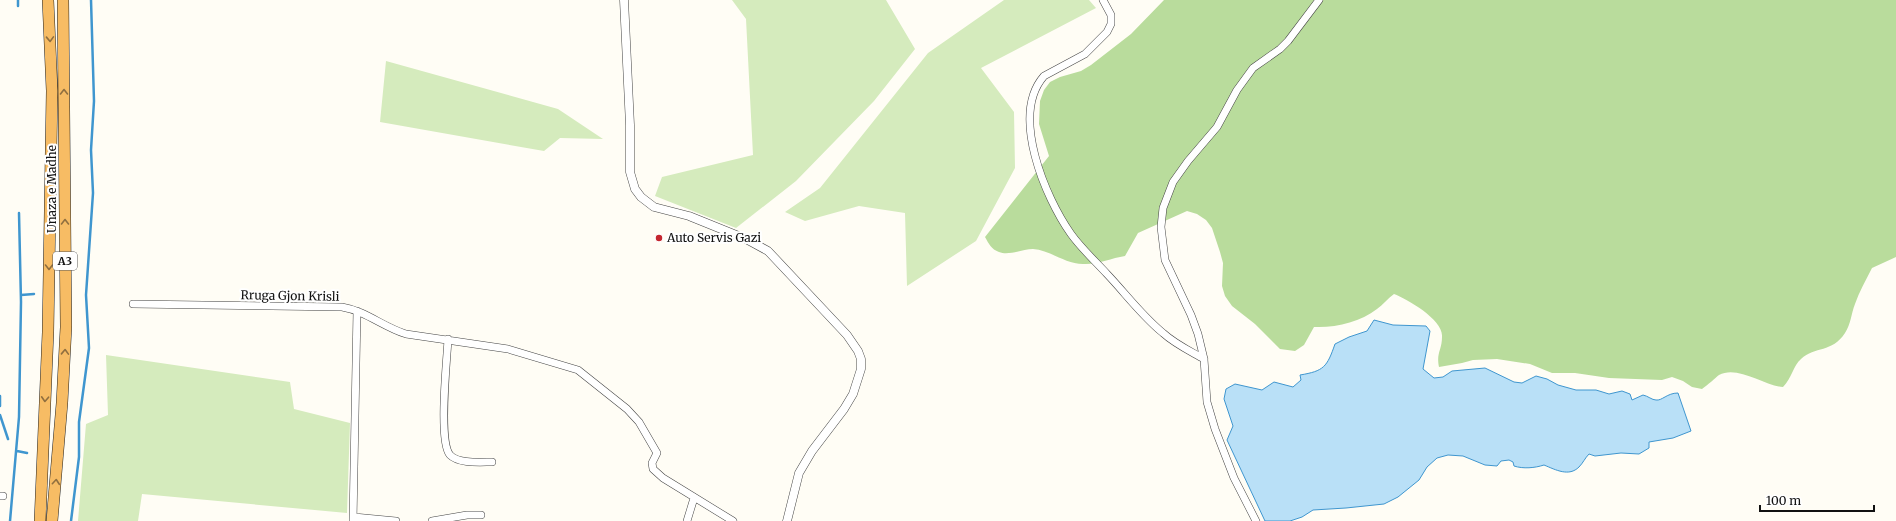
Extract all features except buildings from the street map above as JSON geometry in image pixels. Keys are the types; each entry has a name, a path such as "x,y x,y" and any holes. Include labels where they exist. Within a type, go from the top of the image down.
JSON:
{"highway":[{"name":"Unaza e Madhe","path":"40,521 48,332 52,91 48,0"},
{"name":"Unaza e Madhe","path":"52,521 62,403 66,327 63,0"}],"street":[{"path":"624,0 630,125 630,172 635,189 641,197 654,207 689,216 740,237 768,251 778,260 804,292 847,335 858,351 861,359 861,369 853,394 844,409 812,451 799,473 787,521"},
{"path":"1103,0 1111,15 1112,24 1107,32 1085,54 1044,76 1039,82 1030,114 1032,147 1044,181 1062,220 1072,235 1132,303 1164,334 1204,360"},
{"path":"1256,521 1234,478 1215,430 1207,402 1204,360 1191,315 1165,260 1162,227 1163,208 1173,182 1188,161 1217,127 1237,90 1253,68 1280,49 1288,41 1319,0"},
{"name":"Rruga Gjon Krisli","path":"133,304 350,308 371,316 391,330 398,332 508,348 578,370 631,413 639,422 657,453 652,464 654,469 663,478 694,498"},
{"path":"357,311 354,519 396,521"},
{"path":"448,339 444,425 447,448 450,455 458,459 492,462"},
{"path":"687,521 694,498 733,521"},
{"path":"432,521 481,515"}],"green space":[{"path":"732,0 886,0 915,49 874,101 796,181 736,228 655,196 662,177 753,155 746,19"},
{"path":"1004,0 1089,0 1096,8 981,68 1014,112 1015,168 976,241 907,286 905,213 859,206 805,221 785,212 820,188 928,53"},
{"path":"1164,0 1896,0 1896,257 1872,268 1861,290 1847,330 1840,339 1835,344 1812,352 1801,359 1783,387 1776,386 1743,374 1726,373 1719,375 1702,389 1692,387 1683,381 1672,377 1662,380 1609,378 1575,373 1552,373 1530,364 1497,359 1473,360 1439,367 1438,358 1442,337 1441,330 1431,317 1424,311 1394,294 1370,314 1355,321 1339,325 1314,327 1304,345 1295,351 1280,349 1255,324 1232,306 1225,296 1222,286 1223,263 1212,228 1206,220 1197,214 1187,211 1138,233 1125,256 1099,262 1088,264 1070,262 1033,249 1003,253 994,249 990,246 985,237 1049,156 1039,124 1040,101 1044,90 1050,82 1060,77 1081,71 1091,65 1131,34"},
{"path":"386,61 558,109 603,139 560,138 544,151 380,122"},
{"path":"106,355 290,382 294,409 350,423 347,513 142,494 138,521 78,521 86,424 108,415"}],"water":[{"path":"1374,320 1393,325 1426,326 1430,331 1423,369 1434,378 1443,377 1452,371 1485,368 1514,382 1522,383 1536,376 1547,379 1558,385 1576,390 1596,390 1609,394 1622,391 1630,394 1632,400 1643,395 1658,400 1671,394 1678,393 1691,431 1673,438 1649,442 1649,448 1639,454 1621,453 1595,456 1589,454 1579,467 1571,472 1562,472 1544,465 1521,468 1514,466 1513,462 1509,460 1501,461 1497,466 1485,465 1463,456 1448,455 1437,458 1427,467 1419,480 1398,497 1384,504 1313,510 1302,517 1290,521 1265,521 1227,440 1233,426 1224,399 1226,389 1235,384 1262,390 1274,382 1293,387 1301,380 1300,375 1314,372 1324,367 1330,358 1335,344 1349,337 1367,331"}],"waterway":[{"path":"18,0 18,6"},
{"path":"71,521 79,457 79,422 89,348 86,295 93,193 91,150 94,101 91,0"},
{"path":"10,521 19,417 21,302 19,213"},
{"path":"21,295 34,294"},
{"path":"0,396 0,406"},
{"path":"0,415 8,439"},
{"path":"17,451 27,453"}],"place":[{"name":"Auto Servis Gazi","path":"659,238"}]}
